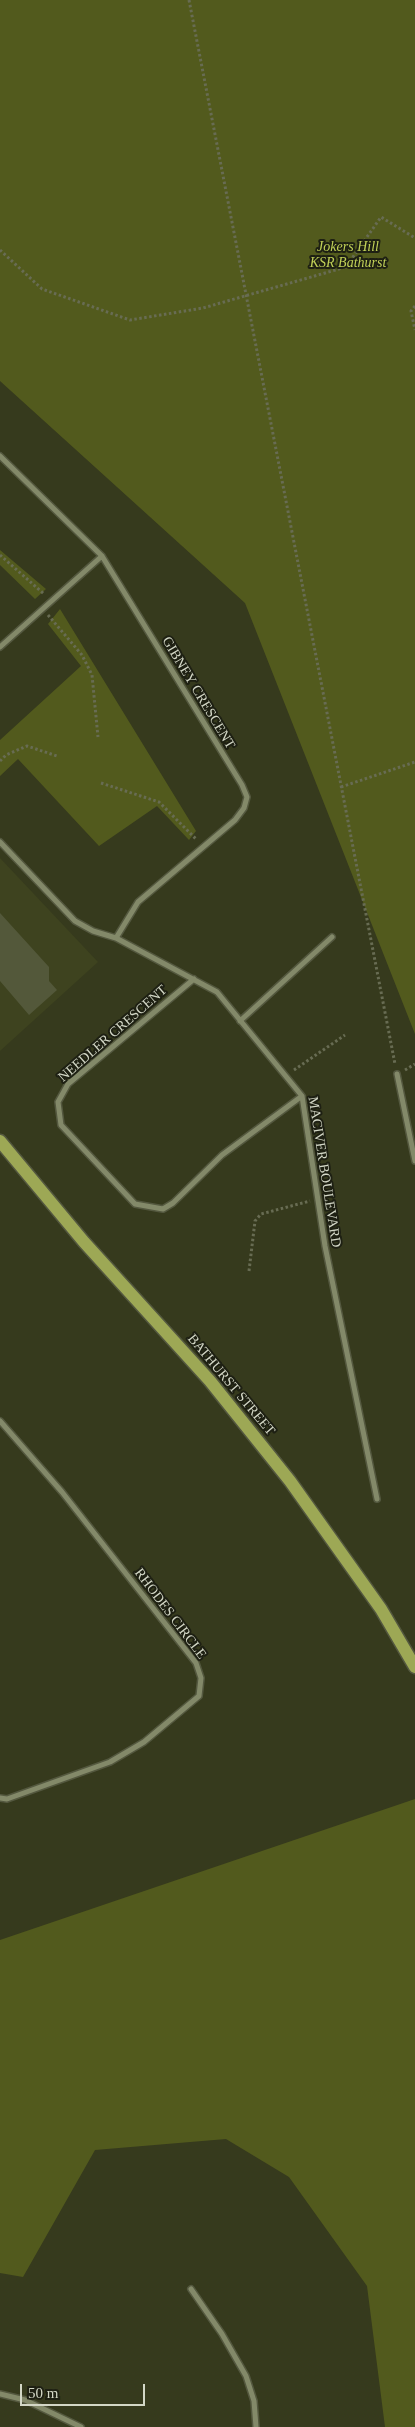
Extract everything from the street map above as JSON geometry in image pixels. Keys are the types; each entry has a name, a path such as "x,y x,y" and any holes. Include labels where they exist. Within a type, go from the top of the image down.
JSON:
{"main road":[{"name":"BATHURST STREET","path":"0,1141 84,1242 210,1381 290,1481 381,1609 415,1667"}],"street":[{"name":"GIBNEY CRESCENT","path":"0,456 102,556 242,785 247,798 244,808 235,820 138,902 116,938"},
{"path":"0,647 102,556"},
{"name":"MACIVER BOULEVARD","path":"0,842 76,921 93,931 116,938 217,992 302,1096 338,1319 355,1386 377,1499"},
{"path":"240,1021 332,937"},
{"name":"NEEDLER CRESCENT","path":"194,979 68,1084 58,1102 61,1125 135,1204 163,1208 173,1203 222,1155 302,1096"},
{"path":"397,1074 415,1161"},
{"name":"RHODES CIRCLE","path":"0,1421 75,1507 196,1663 201,1678 199,1696 144,1742 110,1762 7,1799 0,1798"},
{"path":"191,2289 222,2334 246,2376 254,2401 256,2427"},
{"path":"0,2394 25,2400 81,2427"}],"path":[{"path":"188,0 397,1074"},
{"path":"0,250 42,289 130,320 203,308 346,267 381,217 415,238"},
{"path":"415,306 411,311 415,330"},
{"path":"0,555 52,601"},
{"path":"43,609 82,655 92,675 98,737"},
{"path":"0,761 6,755 27,746 57,756"},
{"path":"342,788 415,762"},
{"path":"101,783 159,802 204,846"},
{"path":"286,1076 345,1035"},
{"path":"249,1271 255,1221 261,1214 318,1199"}],"shaded area":[{"path":"0,858 98,962 0,1051"}],"green space":[{"name":"Jokers Hill KSR Bathurst","path":"0,0 415,0 415,1034 245,603 0,381"},
{"path":"0,550 46,589 35,599 0,565"},
{"path":"60,609 196,831 189,840 157,806 99,846 18,759 0,776 0,740 81,666 48,624"},
{"path":"415,1799 415,2427 385,2427 367,2286 289,2177 226,2139 95,2150 23,2277 0,2273 0,1940"}],"building":[{"path":"0,913 49,967 49,981 57,990 29,1015 0,981"}]}
